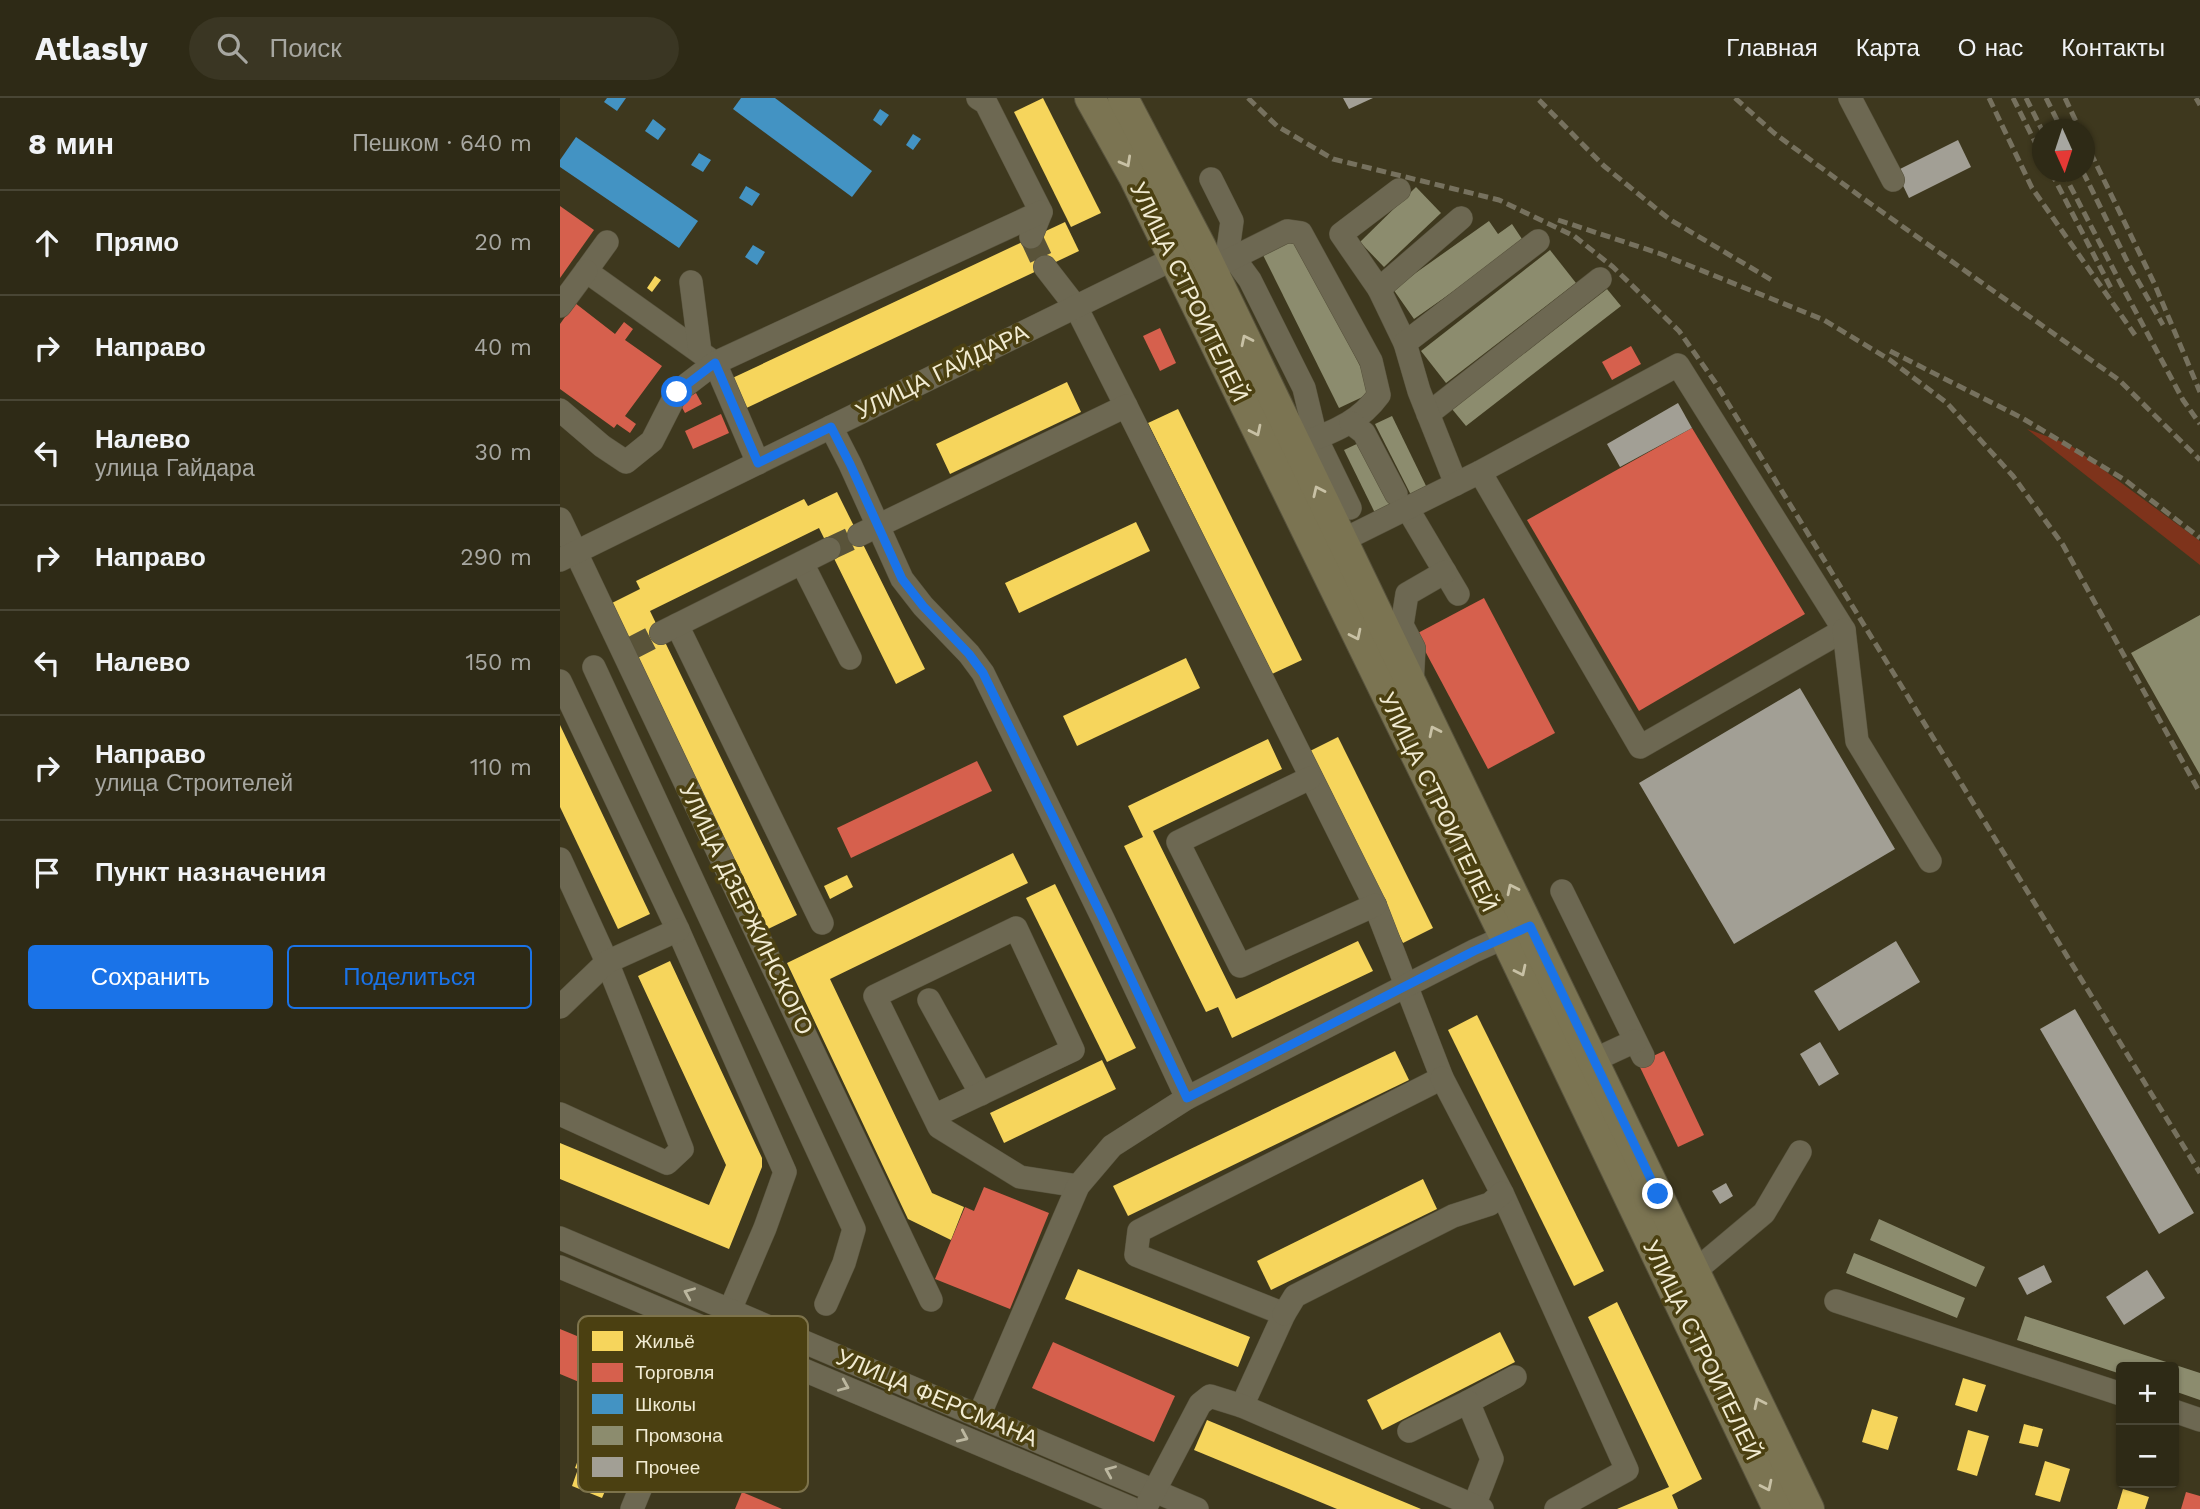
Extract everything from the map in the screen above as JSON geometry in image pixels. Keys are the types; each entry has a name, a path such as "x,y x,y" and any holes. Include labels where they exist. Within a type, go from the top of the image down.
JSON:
{"main road":[{"name":"УЛИЦА СТРОИТЕЛЕЙ","path":"1090,98 1134,177 1173,259 1329,547 1646,1200 1809,1509"},
{"name":"УЛИЦА СТРОИТЕЛЕЙ","path":"1123,98 1216,258 1307,442 1329,547 1412,685 1517,931 1594,1060 1646,1200"},
{"path":"1173,259 1216,258"},
{"name":"УЛИЦА СТРОИТЕЛЕЙ","path":"1691,1283 1778,1509"}],"street":[{"path":"978,98 986,103 1041,212 1031,237"},
{"path":"1850,98 1893,180"},
{"path":"1211,179 1232,221 1228,250 1216,258"},
{"path":"1399,190 1341,234 1379,289 1405,343 1428,414 1456,484"},
{"path":"560,410 602,446 626,462 652,442 677,392 708,357 1041,212"},
{"path":"1379,289 1461,218"},
{"path":"1216,258 1287,231 1301,233 1371,361 1379,395 1368,411 1351,423 1307,442 1350,508"},
{"path":"1405,343 1538,241"},
{"path":"560,306 607,242"},
{"name":"УЛИЦА ГАЙДАРА","path":"568,556 1173,259"},
{"path":"1045,267 1076,307 1374,905 1442,1078 1502,1193 1627,1470 1556,1509"},
{"path":"586,271 708,357"},
{"path":"1428,414 1600,279"},
{"path":"691,282 708,357 758,463"},
{"path":"1329,547 1401,501 1456,484 1678,365 1844,630 1857,741 1930,861"},
{"path":"868,529 1126,406"},
{"path":"1351,423 1364,433 1401,501 1458,594"},
{"path":"831,427 868,529 923,606 969,654 983,673 1187,1098"},
{"path":"1480,472 1640,747 1844,630"},
{"name":"УЛИЦА ДЗЕРЖИНСКОГО","path":"560,519 568,556 627,650 931,1300"},
{"path":"822,923 669,629 829,549"},
{"path":"802,563 850,658"},
{"path":"1412,685 1414,648 1402,625 1407,594 1445,572"},
{"path":"627,650 560,682 678,930 785,1172 765,1228 730,1310"},
{"name":"УЛИЦА ДЗЕРЖИНСКОГО","path":"594,667 854,1228 844,1263 826,1304"},
{"path":"1310,779 1178,842 1240,966 1374,905"},
{"path":"560,859 607,961 682,1149 667,1163 560,1114"},
{"path":"1562,891 1639,1049 1594,1060"},
{"path":"934,1116 1073,1050 1016,928 876,996 939,1127 1020,1177 1078,1186"},
{"path":"560,1007 607,961 678,930"},
{"path":"979,1416 1078,1186 1112,1146 1187,1098 1517,931"},
{"path":"929,1000 981,1094"},
{"path":"1284,1314 1136,1255 1139,1231 1442,1078"},
{"path":"1691,1283 1763,1213 1800,1152"},
{"path":"1242,1406 1295,1296 1453,1216 1490,1204 1502,1193"},
{"name":"УЛИЦА ФЕРСМАНА","path":"560,1238 744,1316"},
{"name":"УЛИЦА ФЕРСМАНА","path":"560,1267 676,1316"},
{"path":"1836,1301 2116,1392"},
{"name":"УЛИЦА ФЕРСМАНА","path":"808,1343 979,1416 1150,1500 1197,1509"},
{"name":"УЛИЦА ФЕРСМАНА","path":"808,1372 1133,1509"},
{"path":"1409,1431 1515,1377"},
{"path":"1150,1500 1200,1404 1210,1395 1242,1406 1478,1507 1492,1460 1468,1402"},
{"path":"2179,1413 2200,1420"},
{"path":"632,1509 639,1492"}],"shaded area":[{"path":"2027,429 2070,445 2200,541 2200,565"}],"building: Жильё":[{"path":"1043,98 1101,213 1071,227 1014,112"},
{"path":"1065,222 1079,251 740,411 726,381"},
{"path":"655,276 661,280 652,292 647,288"},
{"path":"1067,382 1081,412 950,474 936,444"},
{"path":"1178,409 1302,660 1272,674 1148,423"},
{"path":"837,492 925,669 896,684 819,528 650,611 797,915 766,930 608,605 640,589 636,581 804,499 808,506"},
{"path":"1136,522 1150,551 1019,613 1005,583"},
{"path":"1186,658 1200,688 1077,746 1063,716"},
{"path":"560,725 650,914 618,929 560,807"},
{"path":"1338,737 1433,928 1403,943 1308,752"},
{"path":"1268,739 1282,769 1153,831 1236,999 1358,941 1373,971 1232,1038 1218,1007 1206,1012 1124,846 1143,837 1128,806"},
{"path":"1013,853 1028,883 830,979 932,1193 964,1207 951,1240 908,1219 787,963"},
{"path":"847,875 853,887 830,899 824,886"},
{"path":"1055,884 1136,1048 1107,1062 1026,898"},
{"path":"670,961 762,1158 762,1167 729,1249 560,1179 560,1143 709,1205 726,1165 638,976"},
{"path":"1477,1015 1604,1271 1574,1286 1448,1030"},
{"path":"1395,1051 1409,1080 1128,1216 1113,1186"},
{"path":"1102,1060 1116,1089 1004,1143 990,1113"},
{"path":"1423,1179 1437,1209 1271,1290 1257,1261"},
{"path":"1078,1269 1250,1337 1238,1367 1065,1299"},
{"path":"1617,1302 1702,1479 1672,1495 1678,1509 1617,1509 1669,1487 1588,1317"},
{"path":"1500,1332 1515,1362 1382,1430 1367,1400"},
{"path":"1963,1378 1986,1385 1977,1412 1955,1405"},
{"path":"1872,1409 1898,1417 1888,1450 1862,1442"},
{"path":"1207,1420 1421,1509 1337,1509 1194,1450"},
{"path":"2024,1424 2043,1429 2038,1447 2019,1443"},
{"path":"1968,1430 1989,1436 1977,1476 1957,1470"},
{"path":"2045,1461 2070,1469 2060,1502 2035,1495"},
{"path":"578,1469 578,1488 572,1486"},
{"path":"2123,1489 2149,1497 2145,1509 2117,1509"},
{"path":"587,1492 605,1492 602,1498"}],"building: Торговля":[{"path":"560,206 594,230 560,278"},
{"path":"575,303 615,334 624,322 633,329 625,340 662,366 625,416 636,424 630,433 617,424 614,428 560,389 560,324"},
{"path":"1160,328 1176,363 1160,371 1143,336"},
{"path":"1631,346 1641,364 1612,380 1602,362"},
{"path":"696,393 702,404 685,413 679,402"},
{"path":"721,414 729,433 693,449 685,431"},
{"path":"1692,428 1805,614 1639,711 1527,520"},
{"path":"1484,598 1555,733 1488,769 1416,634"},
{"path":"977,761 992,791 851,858 837,828"},
{"path":"1664,1051 1704,1135 1678,1147 1638,1063"},
{"path":"984,1187 1049,1213 1010,1309 935,1279 965,1207 974,1211"},
{"path":"560,1329 578,1336 578,1382 560,1374"},
{"path":"1053,1342 1175,1396 1154,1442 1032,1388"},
{"path":"742,1492 782,1509 735,1509"},
{"path":"2186,1492 2200,1496 2200,1509 2181,1509"}],"building: Школы":[{"path":"607,98 626,98 617,111 604,102"},
{"path":"741,98 775,98 872,171 852,197 733,109"},
{"path":"880,109 889,115 881,126 873,120"},
{"path":"653,119 666,129 658,140 645,131"},
{"path":"913,134 921,139 913,150 906,145"},
{"path":"576,137 698,221 679,248 560,167 560,160"},
{"path":"699,153 711,160 703,172 691,165"},
{"path":"746,186 760,194 752,206 739,198"},
{"path":"753,245 765,252 757,265 745,257"}],"building: Промзона":[{"path":"1416,187 1441,213 1384,267 1360,242"},
{"path":"1489,221 1498,234 1512,224 1524,242 1414,319 1393,289"},
{"path":"1297,239 1373,392 1339,408 1263,255"},
{"path":"1550,250 1576,283 1446,383 1421,351"},
{"path":"1607,289 1621,306 1466,426 1452,409"},
{"path":"1392,416 1428,490 1412,497 1375,424"},
{"path":"1363,441 1394,504 1375,513 1344,450"},
{"path":"2200,615 2200,775 2131,653"},
{"path":"1879,1219 1985,1267 1976,1287 1870,1240"},
{"path":"1854,1253 1965,1298 1957,1318 1846,1273"},
{"path":"2025,1316 2166,1362 2116,1362 2116,1372 2017,1340"},
{"path":"2179,1366 2200,1373 2200,1400 2179,1393"}],"building: Прочее":[{"path":"1343,98 1373,98 1349,109"},
{"path":"1958,140 1971,167 1909,198 1896,171"},
{"path":"1678,403 1692,428 1620,467 1607,444"},
{"path":"1800,688 1895,849 1734,944 1639,783"},
{"path":"1896,941 1920,982 1839,1031 1814,991"},
{"path":"2075,1009 2194,1213 2159,1234 2040,1029"},
{"path":"1820,1042 1839,1074 1819,1086 1800,1054"},
{"path":"1726,1183 1733,1196 1720,1204 1712,1191"},
{"path":"2044,1265 2052,1282 2027,1295 2018,1278"},
{"path":"2147,1270 2165,1298 2124,1325 2106,1297"}],"tunnel":[{"path":"1031,237 1045,267"},
{"path":"829,549 859,535"},
{"path":"630,649 661,633"}],"railway":[{"path":"1248,98 1277,126 1333,159 1499,200 1574,236 1613,267 1679,331 1715,382 2200,1173"},
{"path":"1735,98 1774,133 1861,197 2119,380 2200,460"},
{"path":"1989,98 2032,188 2135,335"},
{"path":"2013,98 2032,136"},
{"path":"2026,98 2036,119"},
{"path":"2046,98 2056,119"},
{"path":"2065,98 2075,119"},
{"path":"2196,98 2200,105"},
{"path":"1539,100 1604,166 1669,219 1775,282"},
{"path":"2095,162 2155,285 2200,392"},
{"path":"2056,182 2113,292"},
{"path":"2068,182 2183,400 2200,424"},
{"path":"2088,182 2129,265 2163,325"},
{"path":"1558,220 1661,254 1824,320 1890,360 1947,403 2013,476 2063,545 2200,793"},
{"path":"1890,351 2022,418 2125,480 2200,538"}],"route":[{"path":"677,392 715,363 758,463 831,427 902,579 983,673 1187,1098 1474,951 1530,926 1658,1194"}]}
